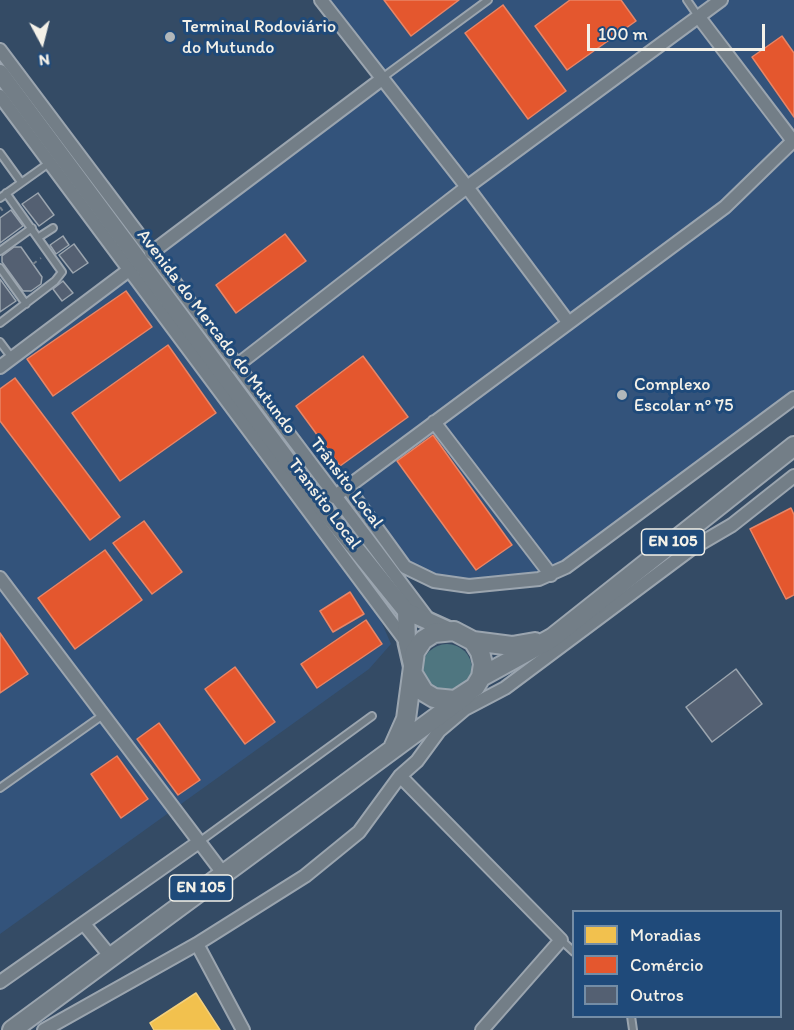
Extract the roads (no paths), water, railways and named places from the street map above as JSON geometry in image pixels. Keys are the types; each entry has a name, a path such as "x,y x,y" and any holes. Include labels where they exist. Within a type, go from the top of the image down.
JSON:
{"main road":[{"name":"Avenida do Mercado do Mutundo","path":"0,73 322,507 406,611"},
{"name":"EN 105","path":"481,676 552,638 794,446"},
{"path":"406,611 428,619 448,630 464,635 473,641 480,652 483,664 481,676 475,687 465,696 444,700 434,698 424,692 413,669 407,643 406,611"},
{"path":"392,749 406,719 415,652 423,640 434,633 448,630"},
{"path":"473,641 512,645 552,638"},
{"name":"EN 105","path":"12,1030 222,872 465,696"}],"street":[{"path":"321,0 468,187 568,322"},
{"path":"236,366 468,187 721,0"},
{"path":"334,497 725,207 794,141 698,16"},
{"name":"Trânsito Local","path":"0,50 428,619"},
{"path":"151,253 382,79"},
{"name":"Transito Local","path":"0,96 407,643"},
{"path":"0,367 129,270"},
{"path":"347,487 405,567 434,581 469,586 501,585 551,575 794,398"},
{"path":"434,422 551,575"},
{"path":"771,463 780,474 794,476"},
{"path":"44,1030 197,945 305,876 359,832 400,776 417,760 439,731 465,709 505,688 691,549 732,525 794,476"},
{"path":"0,578 222,872"},
{"path":"400,776 561,940 482,1030"},
{"path":"0,982 199,842"},
{"path":"84,924 110,956"},
{"path":"197,945 243,1030"}],"lane":[{"path":"382,79 488,0"},
{"path":"687,0 698,16"},
{"path":"0,153 21,182"},
{"path":"0,198 49,162"},
{"path":"0,323 57,279 62,272 6,193"},
{"path":"0,251 32,228"},
{"path":"39,237 52,228"},
{"path":"0,268 26,304"},
{"path":"0,342 12,358"},
{"path":"0,788 103,715"},
{"path":"199,842 372,716"},
{"path":"561,940 572,951"}],"place":[{"name":"Terminal Rodoviário do Mutundo","path":"170,37"},
{"name":"Complexo Escolar nº 75","path":"622,395"}]}
